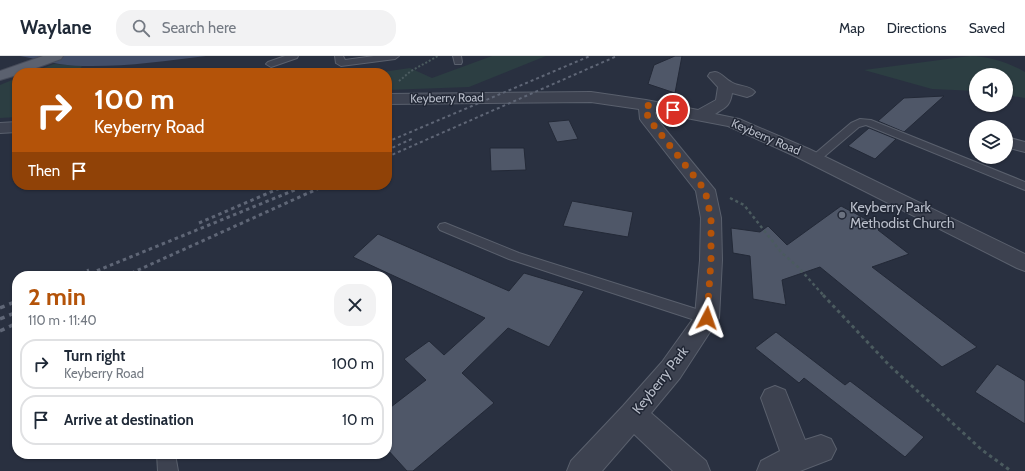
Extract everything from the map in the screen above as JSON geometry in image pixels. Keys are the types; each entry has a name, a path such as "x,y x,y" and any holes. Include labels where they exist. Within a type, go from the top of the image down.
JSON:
{"main road":[{"path":"22,68 56,56"},
{"path":"0,76 12,72"}],"street":[{"path":"700,116 724,102 721,81 747,92"},
{"name":"Keyberry Road","path":"392,98 591,97 646,105 733,122 815,159 1025,262"},
{"path":"646,105 648,118 705,190 711,218 711,260 707,318"},
{"path":"0,128 12,127"},
{"path":"1013,144 1025,147"},
{"name":"Keyberry Park","path":"582,471 633,415 671,370 707,318"},
{"path":"772,471 809,453 775,398"},
{"path":"633,415 695,471"}],"lane":[{"path":"272,60 294,56"},
{"path":"340,56 341,63 395,56"},
{"path":"815,159 855,124 867,122 1025,186"},
{"path":"444,227 514,256 707,318"},
{"path":"167,459 168,471"}],"path":[{"path":"392,98 400,85 398,82 402,76 420,68 438,56"},
{"path":"705,190 717,190 718,193 744,206 781,252 799,268 881,357 982,450 1011,471"}],"shaded area":[{"path":"492,56 546,56 469,87 392,90 392,71 410,68 432,78"},
{"path":"970,56 984,57 999,61 1025,72 1025,98 1013,96 1013,68 969,68 969,91 932,89 864,70"},
{"path":"54,64 82,66 81,68 44,68"},
{"path":"12,80 12,117 0,118 0,85"}],"water":[{"path":"20,56 206,56 114,66 75,66"}],"building":[{"path":"675,56 682,56 675,93 648,84 654,65"},
{"path":"944,96 904,132 878,121 904,98"},
{"path":"569,120 578,139 557,142 548,122"},
{"path":"869,128 896,139 875,159 848,146"},
{"path":"490,148 524,148 526,170 491,171"},
{"path":"572,201 633,212 628,237 563,226"},
{"path":"841,206 881,227 878,230 909,254 872,267 977,347 942,367 820,267 782,280 786,305 753,299 750,256 733,253 731,228 760,232 768,226 787,245"},
{"path":"378,234 509,291 524,273 584,291 549,347 508,328 462,373 494,403 413,471 407,471 392,454 392,406 426,380 404,359 429,341 444,355 485,318 392,275 392,271 383,271 353,257"},
{"path":"776,332 845,385 850,381 924,437 905,457 804,378 799,383 755,348"},
{"path":"997,364 1025,381 1025,424 975,392"}],"railway":[{"path":"392,140 590,56"},
{"path":"392,155 617,56"},
{"path":"392,148 414,138"},
{"path":"199,223 275,190"},
{"path":"96,271 295,190"},
{"path":"136,271 315,190"},
{"path":"0,308 12,303"},
{"path":"0,319 12,314"},
{"path":"0,331 12,325"}],"place":[{"name":"Keyberry Park Methodist Church","path":"842,215"}],"route":[{"path":"673,110 646,105 648,118 658,133 705,190 711,218 711,260 707,318"}]}
